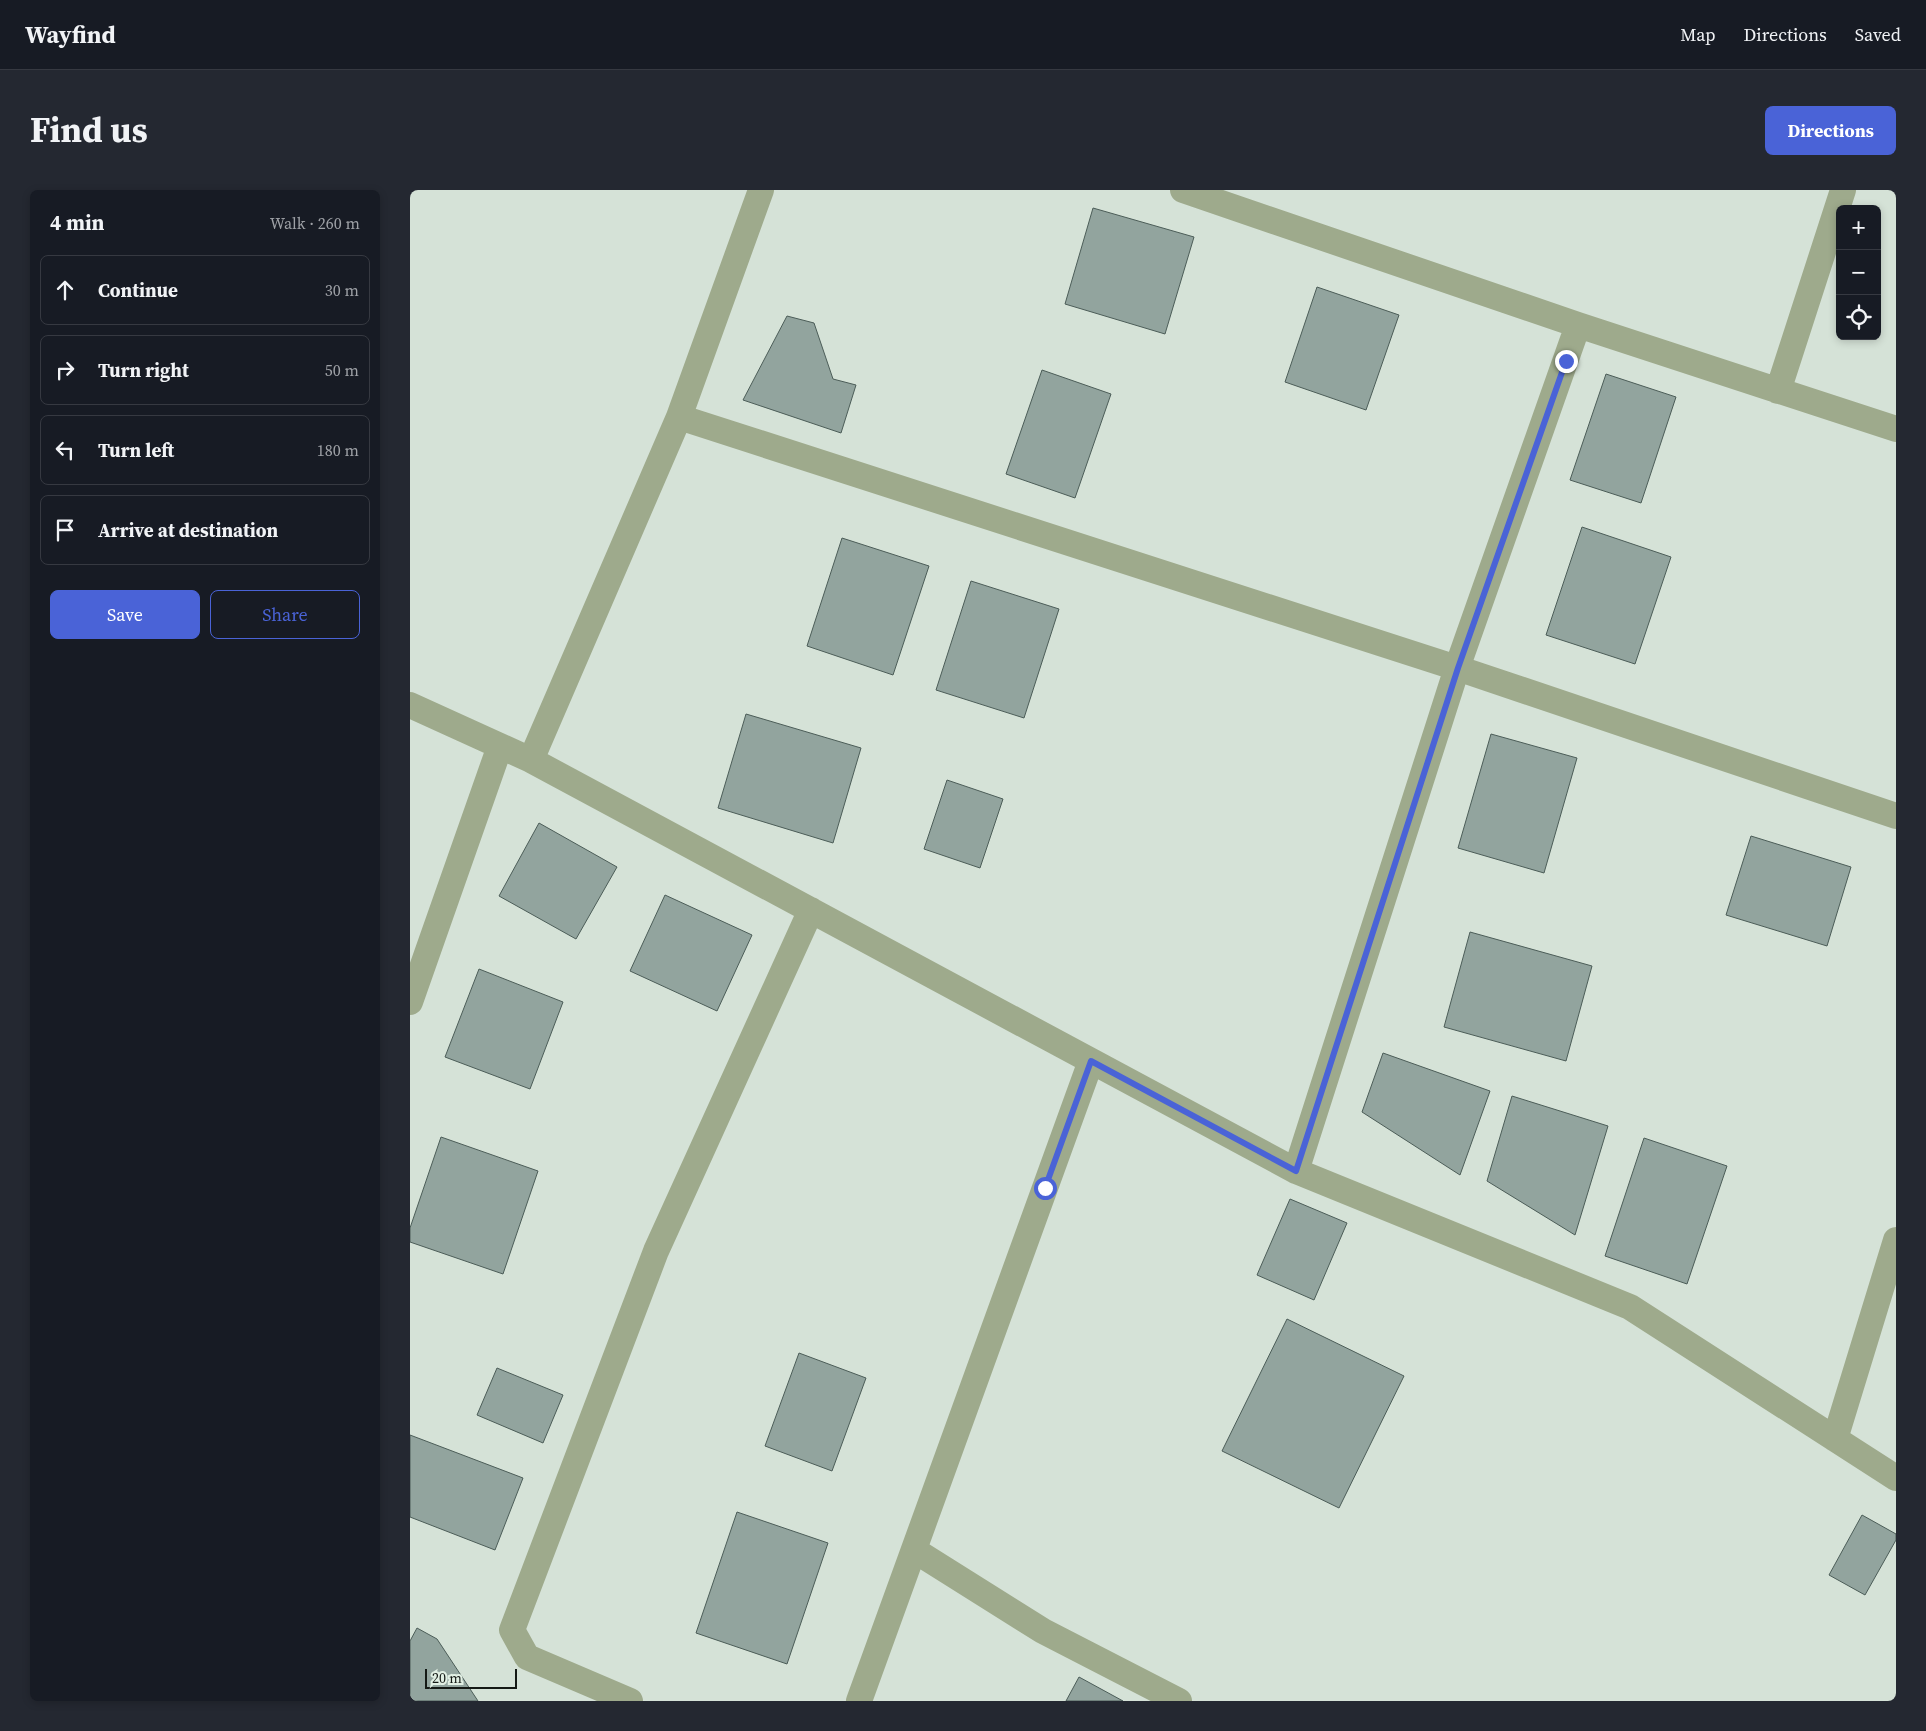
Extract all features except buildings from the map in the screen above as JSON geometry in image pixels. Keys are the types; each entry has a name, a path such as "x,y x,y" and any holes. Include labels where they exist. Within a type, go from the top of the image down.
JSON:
{"street":[{"path":"531,760 679,417 761,190"},
{"path":"1183,190 1578,325 1896,429"},
{"path":"1778,390 1843,190"},
{"path":"1296,1171 1458,668 1578,325"},
{"path":"679,417 1458,668 1896,816"},
{"path":"410,704 531,760 1296,1171 1630,1307 1896,1478"},
{"path":"410,1002 500,746"},
{"path":"630,1701 527,1657 512,1630 656,1251 811,910"},
{"path":"859,1701 1091,1061"},
{"path":"1835,1439 1896,1240"},
{"path":"914,1550 1043,1631 1179,1701"}],"route":[{"path":"1045,1188 1091,1061 1296,1171 1458,668 1566,361"}]}
